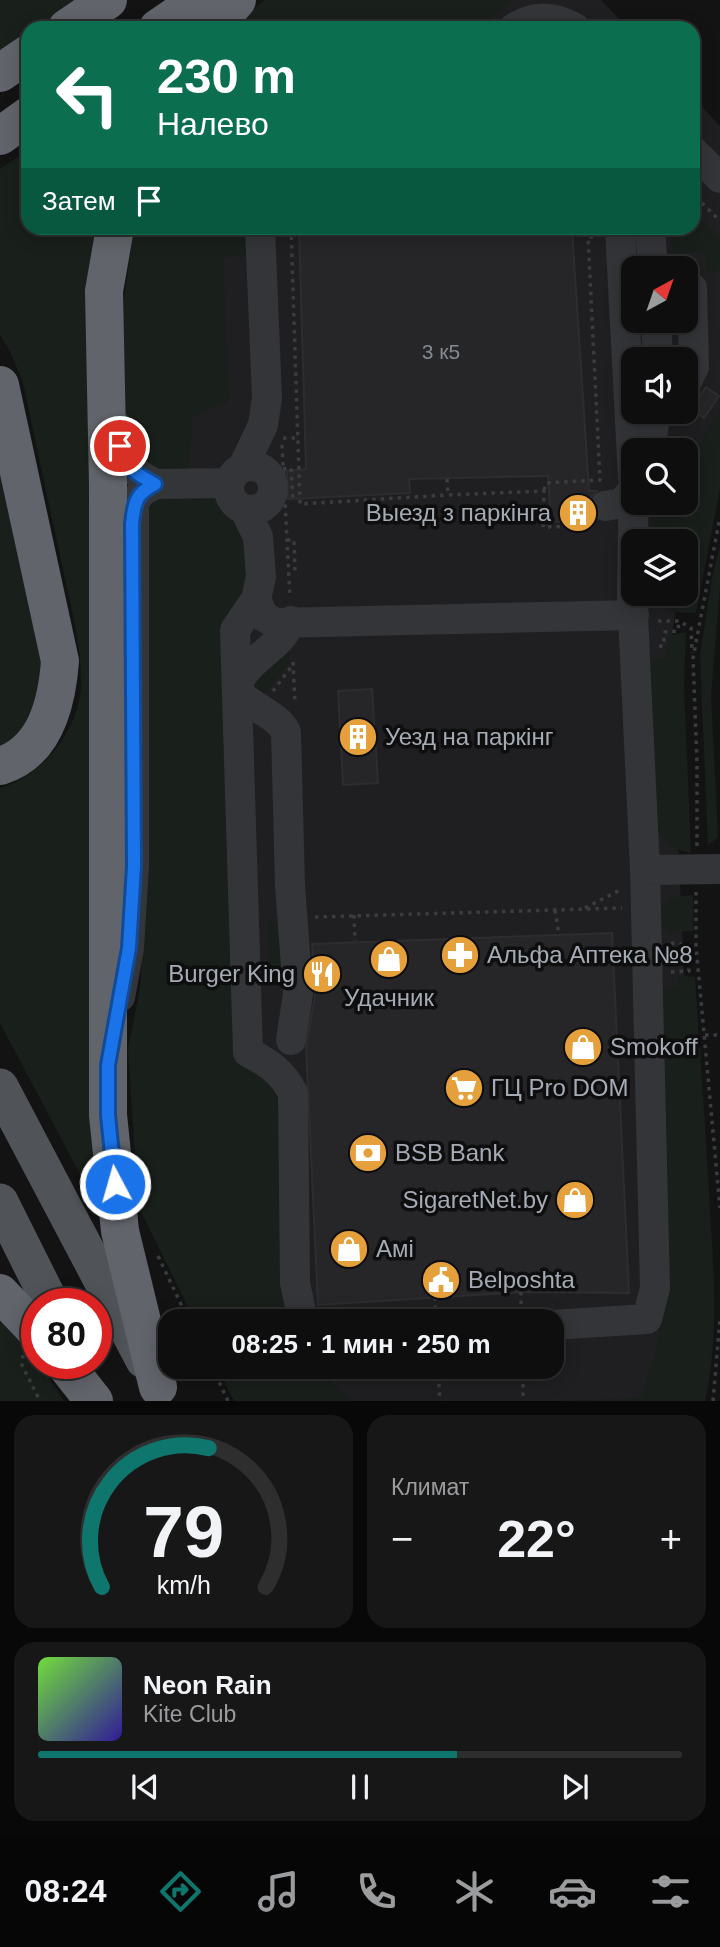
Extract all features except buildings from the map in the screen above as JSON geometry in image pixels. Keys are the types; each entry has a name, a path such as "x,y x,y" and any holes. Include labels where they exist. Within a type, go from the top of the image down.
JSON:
{"highway":[{"path":"77,21 108,0"},
{"path":"168,21 199,0"},
{"path":"218,21 237,0"},
{"path":"0,74 21,59"},
{"path":"0,136 21,121"},
{"path":"114,235 104,291 108,1115 120,1231 162,1394"},
{"path":"0,385 60,661 57,698 49,721 21,753 0,766"},
{"path":"0,1293 21,1315"},
{"path":"77,1379 94,1401"}],"main road":[{"path":"0,1087 162,1394"},
{"path":"0,1202 43,1288"},
{"path":"89,1379 100,1401"}],"lane":[{"path":"533,21 550,17 559,21"},
{"path":"700,158 720,178"},
{"path":"260,235 267,398 263,425 236,475 230,495 245,510 258,537 261,577 256,599 235,630 247,1052 272,1065 286,1078 293,1093 295,1283 301,1309"},
{"path":"620,235 631,438"},
{"path":"651,235 652,256"},
{"path":"105,334 116,431 124,461 137,475 155,484"},
{"path":"108,1065 129,948 134,866 134,502 144,490 155,484 236,475 258,467 268,475 273,486 270,499 261,507 245,510"},
{"path":"602,516 621,504"},
{"path":"564,1324 647,1319 655,1288 633,515"},
{"path":"256,599 264,617 276,623 634,615"},
{"path":"238,687 251,663 277,644 291,621"},
{"path":"238,687 250,705 282,723 286,732 290,885 298,994 291,1040"},
{"path":"645,870 720,869"}],"path":[{"path":"700,201 720,221"},
{"path":"291,235 300,504 544,491"},
{"path":"600,235 587,237 600,480 546,483 543,527 602,516"},
{"path":"295,704 282,438 298,438"},
{"path":"283,469 291,468 293,502"},
{"path":"447,479 448,495"},
{"path":"287,541 294,540 295,573"},
{"path":"680,621 678,631 666,632 663,646 655,647 656,621 680,621 691,628 693,659"},
{"path":"584,909 629,885 645,870"},
{"path":"306,918 624,908"},
{"path":"555,910 559,935"},
{"path":"354,915 355,941"},
{"path":"668,953 667,943 688,943 696,946"},
{"path":"669,963 670,972 689,971 688,943"},
{"path":"704,1035 720,1035"},
{"path":"521,1292 522,1309"},
{"path":"435,1297 436,1309"},
{"path":"713,1401 720,1319"},
{"path":"218,1379 229,1401"},
{"path":"439,1379 440,1401"},
{"path":"523,1379 523,1401"}],"shaded area":[{"path":"0,0 80,0 48,21 21,21 21,38 0,52"},
{"path":"264,0 515,0 487,21 242,21"},
{"path":"406,0 601,0 621,21 373,21"},
{"path":"700,105 720,126 720,443 698,506 698,438 621,438 621,515 695,515 690,529 621,529 621,606 676,606 670,658 703,1401 242,1401 230,1379 564,1379 564,1309 202,1309 175,268 186,235 700,235"},
{"path":"21,155 21,235 105,235 99,1210 0,1023 0,788 30,773 56,749 73,720 81,686 75,625 23,383 10,351 0,335 0,169"},
{"path":"700,219 720,240 720,271 707,272 706,252 673,253 671,235 700,235"},
{"path":"133,235 248,235 249,256 223,257 229,401 192,417 188,471 144,474 125,459 123,306"},
{"path":"720,410 720,489 698,603 698,529 651,529 650,515 698,515 698,450"},
{"path":"0,473 43,663 42,698 27,729 0,749"},
{"path":"173,492 212,498 241,522 256,578 227,628 237,1066 254,1063 277,1081 284,1309 189,1309 138,1206 128,1049 140,989 143,940 142,502"},
{"path":"720,546 720,587 711,696 718,837 708,845 700,656 712,576"},
{"path":"666,606 697,606 696,613 667,612"},
{"path":"686,632 684,686 691,853 667,843 652,821 647,660 666,658 668,636"},
{"path":"288,640 290,662 262,696 255,691 249,674"},
{"path":"693,895 693,931 669,932 656,922 660,909 668,901"},
{"path":"268,919 280,929 281,979 269,970"},
{"path":"677,975 695,977 705,1123 713,1258 714,1330 705,1401 562,1401 641,1398 655,1355 666,1298 655,988 679,987"},
{"path":"0,1308 21,1336 21,1379 49,1379 64,1401 0,1401"},
{"path":"223,1379 328,1379 351,1401 234,1401"}],"place":[{"name":"Выезд з паркінга","path":"578,513"},
{"name":"Уезд на паркінг","path":"358,737"},
{"name":"Альфа Аптека №8","path":"460,955"},
{"name":"Удачник","path":"389,959"},
{"name":"Burger King","path":"322,974"},
{"name":"Smokoff","path":"583,1047"},
{"name":"ГЦ Pro DOM","path":"464,1088"},
{"name":"BSB Bank","path":"368,1153"},
{"name":"SigaretNet.by","path":"575,1200"},
{"name":"Амі","path":"349,1249"},
{"name":"Belposhta","path":"441,1280"}],"route":[{"path":"115,1184 108,1115 108,1065 129,948 134,866 132,524 134,502 144,490 155,484 137,475 124,461 120,446"}]}
